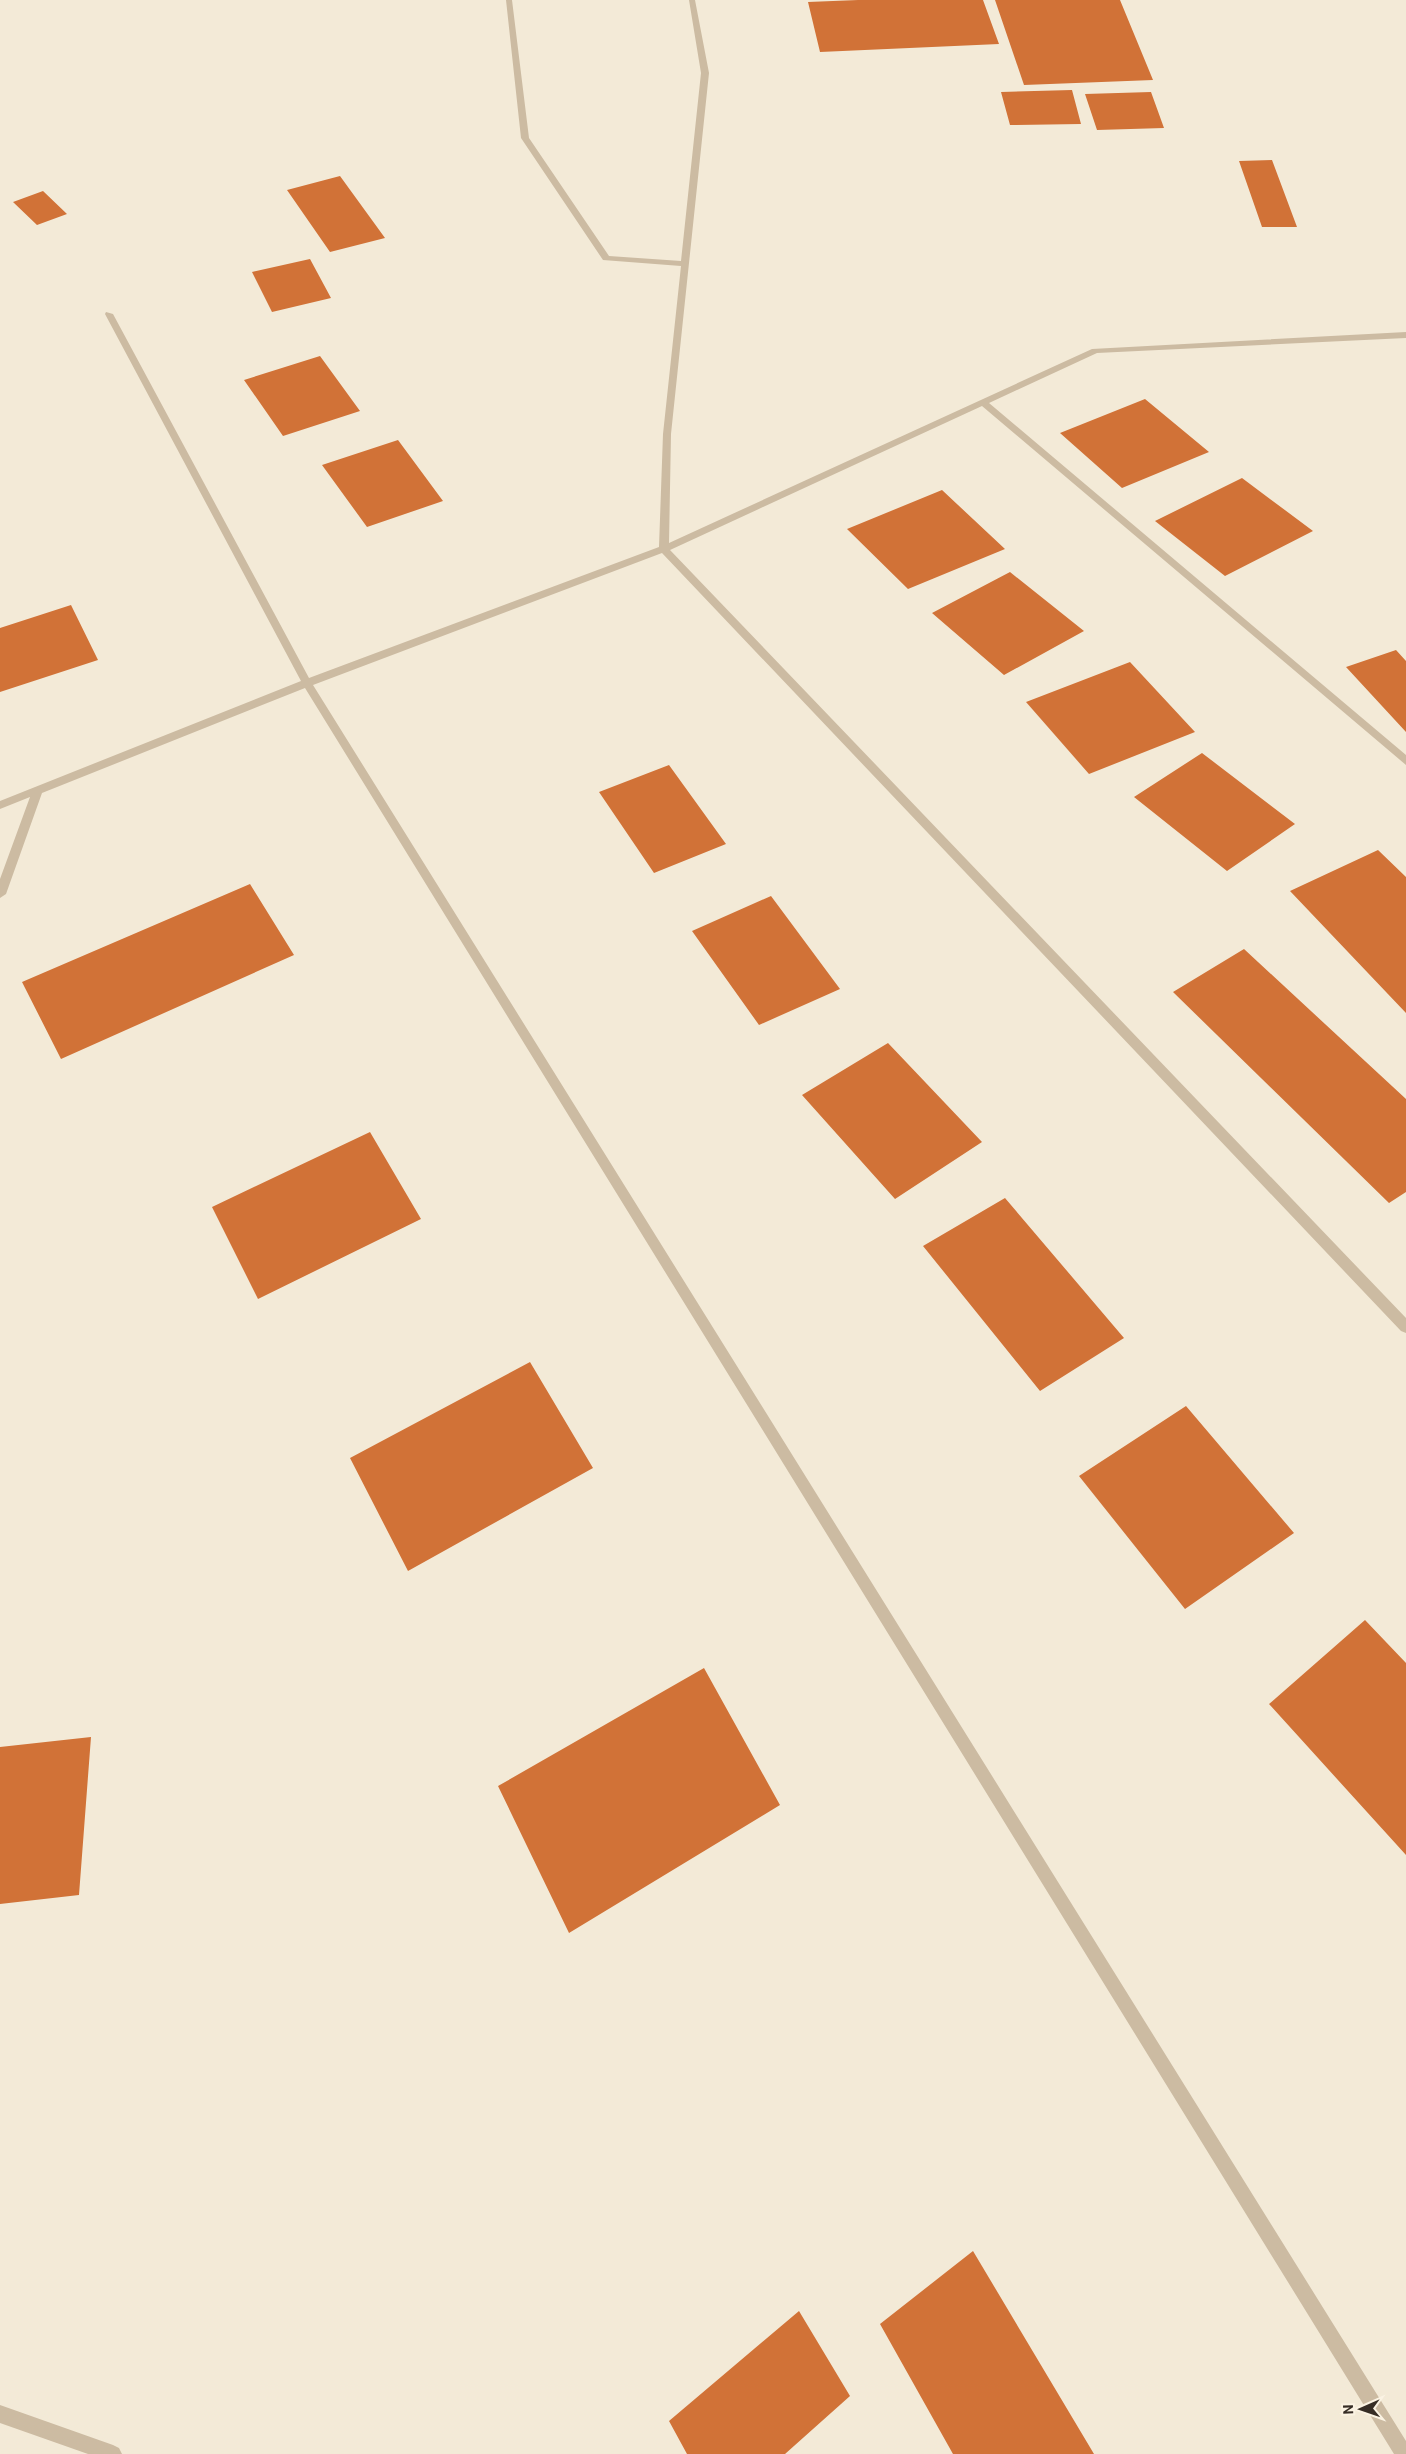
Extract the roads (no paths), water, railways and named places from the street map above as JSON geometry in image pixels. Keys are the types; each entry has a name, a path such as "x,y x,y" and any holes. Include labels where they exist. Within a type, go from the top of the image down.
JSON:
{"street":[{"path":"508,0 525,138 606,258 685,264"},
{"path":"692,0 705,73 667,434 664,549 1406,1327"},
{"path":"109,314 307,683 1404,2454"},
{"path":"0,806 38,789 307,683 664,549 1095,351 1406,336"},
{"path":"983,402 1406,760"},
{"path":"0,894 38,789"},
{"path":"0,2414 113,2454"}]}
